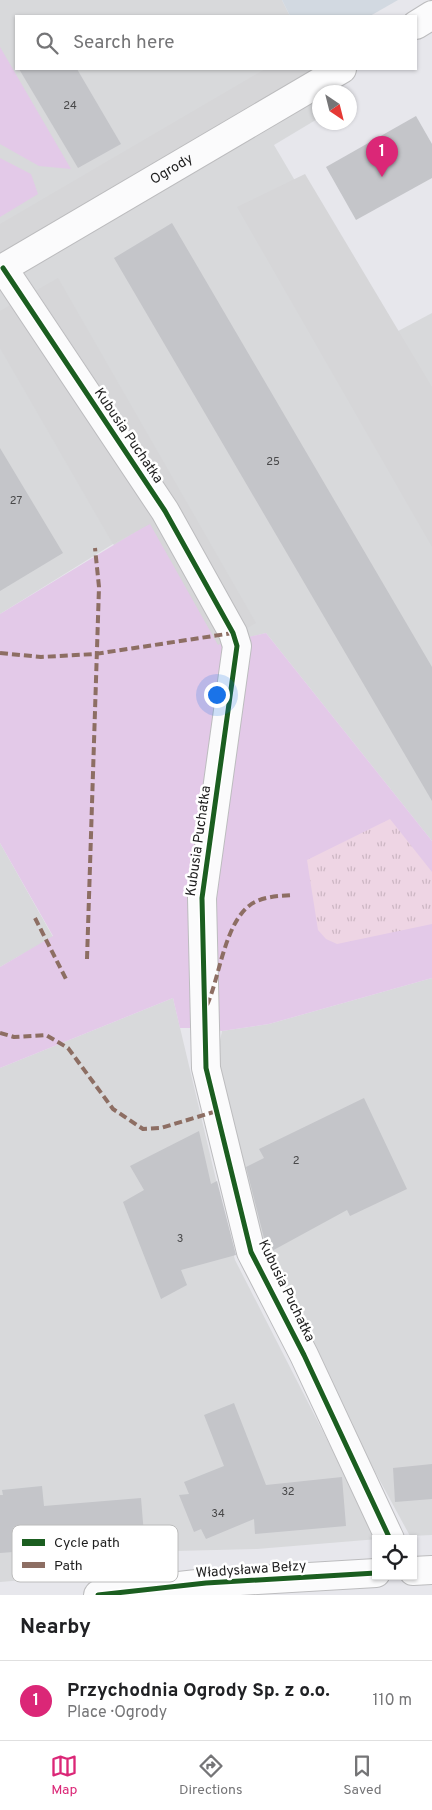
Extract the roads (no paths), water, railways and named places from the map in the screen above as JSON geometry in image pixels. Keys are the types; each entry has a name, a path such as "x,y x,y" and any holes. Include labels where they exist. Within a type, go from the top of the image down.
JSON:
{"street":[{"path":"417,23 432,15"},
{"name":"Ogrody","path":"2,269 340,70"},
{"name":"Kubusia Puchatka","path":"2,269 165,511 233,633 237,646 202,898 206,1068 251,1252 304,1355 388,1535"},
{"path":"417,1571 432,1570"},
{"name":"Władysława Bełzy","path":"98,1595 206,1583 372,1573"}],"place":[{"name":"Przychodnia Ogrody Sp. z o.o.","path":"382,177"}]}
